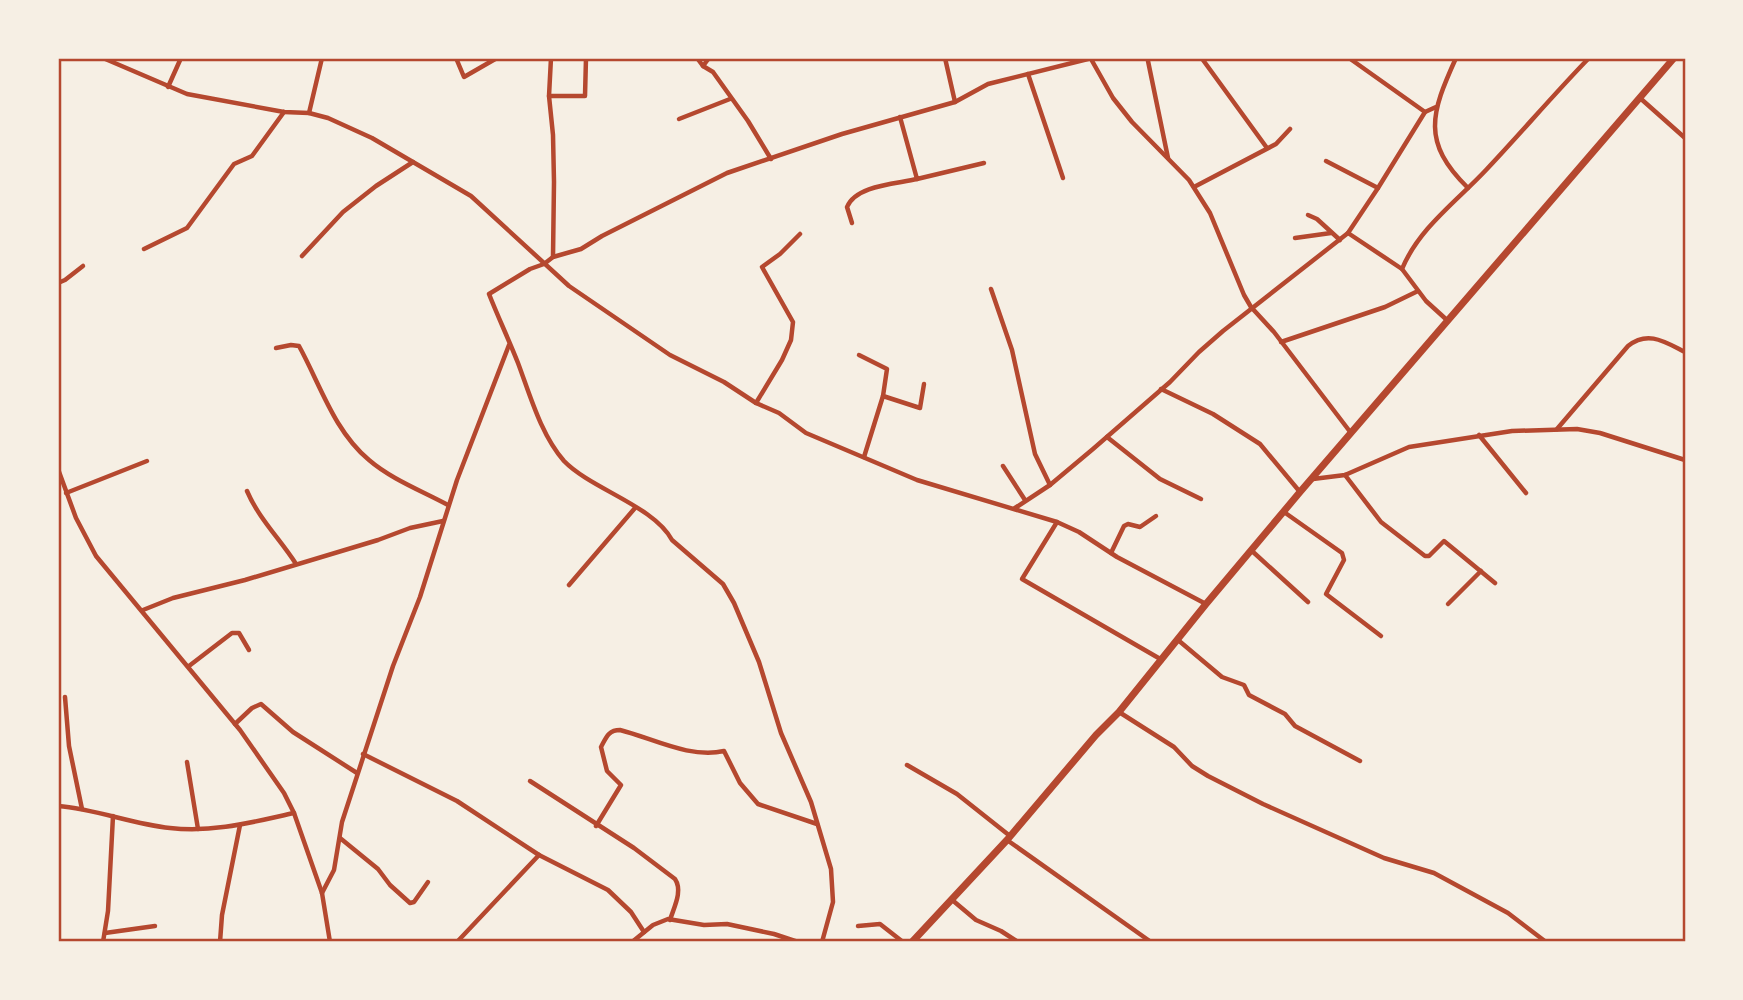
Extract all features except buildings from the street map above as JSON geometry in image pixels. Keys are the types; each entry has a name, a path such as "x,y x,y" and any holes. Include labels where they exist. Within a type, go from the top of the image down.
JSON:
{"main road":[{"path":"912,942 1009,838 1096,735 1119,712 1311,479 1674,58"}],"street":[{"path":"103,58 168,87 208,98 309,113 350,128 471,196 569,286 670,355 779,413 806,433 917,480 1057,522 1206,604"},
{"path":"168,87 181,58"},
{"path":"309,113 321,58"},
{"path":"456,58 464,78 498,58"},
{"path":"551,58 549,96 554,147 553,257"},
{"path":"549,96 584,96 586,58"},
{"path":"697,58 713,72 771,159"},
{"path":"703,66 709,58"},
{"path":"945,58 955,102"},
{"path":"822,942 833,902 831,869 804,783 781,733 758,662 734,603 723,584 672,540 659,525 573,469 561,456 539,417 489,294 553,257 581,249 601,236 726,173 842,134 955,102 988,84 1091,58 1113,98 1138,129 1179,167 1194,187 1210,213 1251,307 1351,433"},
{"path":"1349,58 1425,112"},
{"path":"1456,58 1436,107 1436,139 1453,173 1468,188"},
{"path":"1402,269 1424,232 1589,58"},
{"path":"1203,60 1267,148"},
{"path":"1148,61 1168,159"},
{"path":"1028,74 1063,178"},
{"path":"1640,98 1685,138"},
{"path":"678,119 730,99"},
{"path":"1014,508 1050,485 1251,307 1348,233 1425,112 1436,107"},
{"path":"144,249 187,228 234,164 252,156 285,111"},
{"path":"900,117 918,179"},
{"path":"1194,187 1276,144 1290,129"},
{"path":"1326,161 1378,188"},
{"path":"302,256 343,212 413,162"},
{"path":"852,223 847,207 853,197 873,189 984,163"},
{"path":"1308,215 1317,219 1340,240"},
{"path":"1295,237 1332,233"},
{"path":"1348,233 1402,269 1418,291 1448,321"},
{"path":"756,403 782,360 791,340 793,322 762,267 800,234"},
{"path":"58,283 83,266"},
{"path":"991,289 1012,350 1035,454 1050,485"},
{"path":"1281,342 1385,307 1418,291"},
{"path":"1558,429 1628,346 1637,339 1656,338 1685,352"},
{"path":"322,894 334,870 339,838 363,754 393,666 421,597 448,505 509,344"},
{"path":"276,348 299,346 339,422 369,461 448,505"},
{"path":"859,355 887,369 883,396 864,457"},
{"path":"883,396 920,408 924,384"},
{"path":"1161,389 1213,414 1260,444 1300,492"},
{"path":"1311,479 1345,475 1409,447 1512,431 1577,429 1600,433 1685,460"},
{"path":"1479,435 1526,493"},
{"path":"1107,437 1160,479 1201,499"},
{"path":"66,493 147,461"},
{"path":"1003,466 1025,500"},
{"path":"58,469 76,518 96,556 189,666 262,759 294,813 322,894 330,942"},
{"path":"1345,475 1381,522 1425,556 1429,556 1444,541 1495,583"},
{"path":"247,491 262,520 296,564"},
{"path":"569,585 635,508"},
{"path":"1284,512 1342,553 1344,560 1326,595 1381,636"},
{"path":"1111,553 1124,526 1128,524 1140,527 1156,516"},
{"path":"143,610 173,598 378,540 410,528 443,521"},
{"path":"1057,522 1022,579 1162,660"},
{"path":"1252,551 1308,601"},
{"path":"1448,604 1481,571"},
{"path":"189,666 232,633 239,633 249,650"},
{"path":"1178,640 1222,677 1244,685 1249,695 1285,714 1295,726 1360,761"},
{"path":"65,697 69,746 82,809"},
{"path":"235,724 252,708 261,704 293,732 357,773"},
{"path":"1119,712 1174,747 1192,766 1208,776 1263,804 1384,858 1441,876 1508,913 1546,942"},
{"path":"596,826 621,785 607,771 601,747 607,734 613,730 689,750 724,751 740,783 758,804 818,825"},
{"path":"363,754 457,801 539,855 608,890 631,912 644,932"},
{"path":"187,762 198,830"},
{"path":"907,765 957,794 1009,838 1151,942"},
{"path":"530,781 634,848 675,879 679,892 670,920"},
{"path":"58,806 156,826 198,830 240,825 294,813"},
{"path":"103,942 108,911 113,816"},
{"path":"220,942 222,915 240,825"},
{"path":"339,838 378,869 390,885 410,902 414,902 428,882"},
{"path":"457,942 539,855"},
{"path":"951,899 976,920 1018,942"},
{"path":"632,942 661,920 670,920 704,925 727,924 797,942"},
{"path":"859,926 880,924 903,942"},
{"path":"105,933 155,926"}]}
